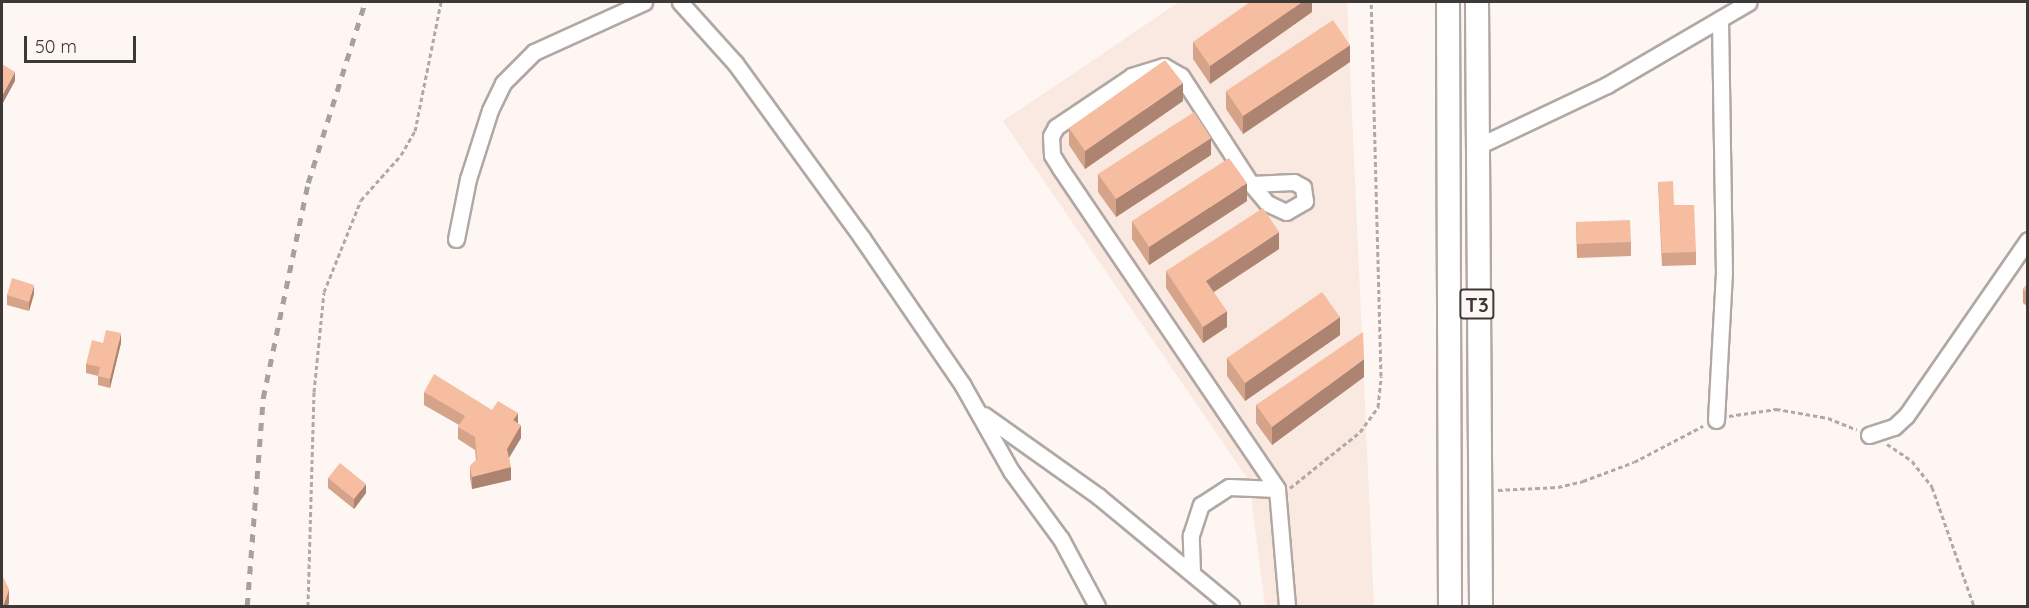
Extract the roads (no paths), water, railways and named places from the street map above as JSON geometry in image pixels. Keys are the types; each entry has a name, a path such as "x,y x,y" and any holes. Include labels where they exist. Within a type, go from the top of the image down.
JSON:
{"highway":[{"name":"T3","path":"1448,2 1450,606"},
{"name":"T3","path":"1477,2 1480,606"}],"street":[{"path":"456,239 468,179 490,111 503,83 534,52 644,2"},
{"path":"680,2 748,82 869,248 978,410 1011,471 1081,572 1097,606"},
{"path":"1476,147 1607,85 1749,2"},
{"path":"1716,420 1724,274 1720,19"},
{"path":"1251,184 1181,76 1164,66 1132,76 1056,128 1052,136 1052,155 1060,168 1278,493 1287,606"},
{"path":"1869,435 1894,427 1906,416 2028,240"},
{"path":"978,410 1098,496 1231,606"},
{"path":"1192,572 1191,535 1201,505 1229,487 1278,493"}],"railway":[{"path":"247,606 263,398 308,183 365,2"}]}
